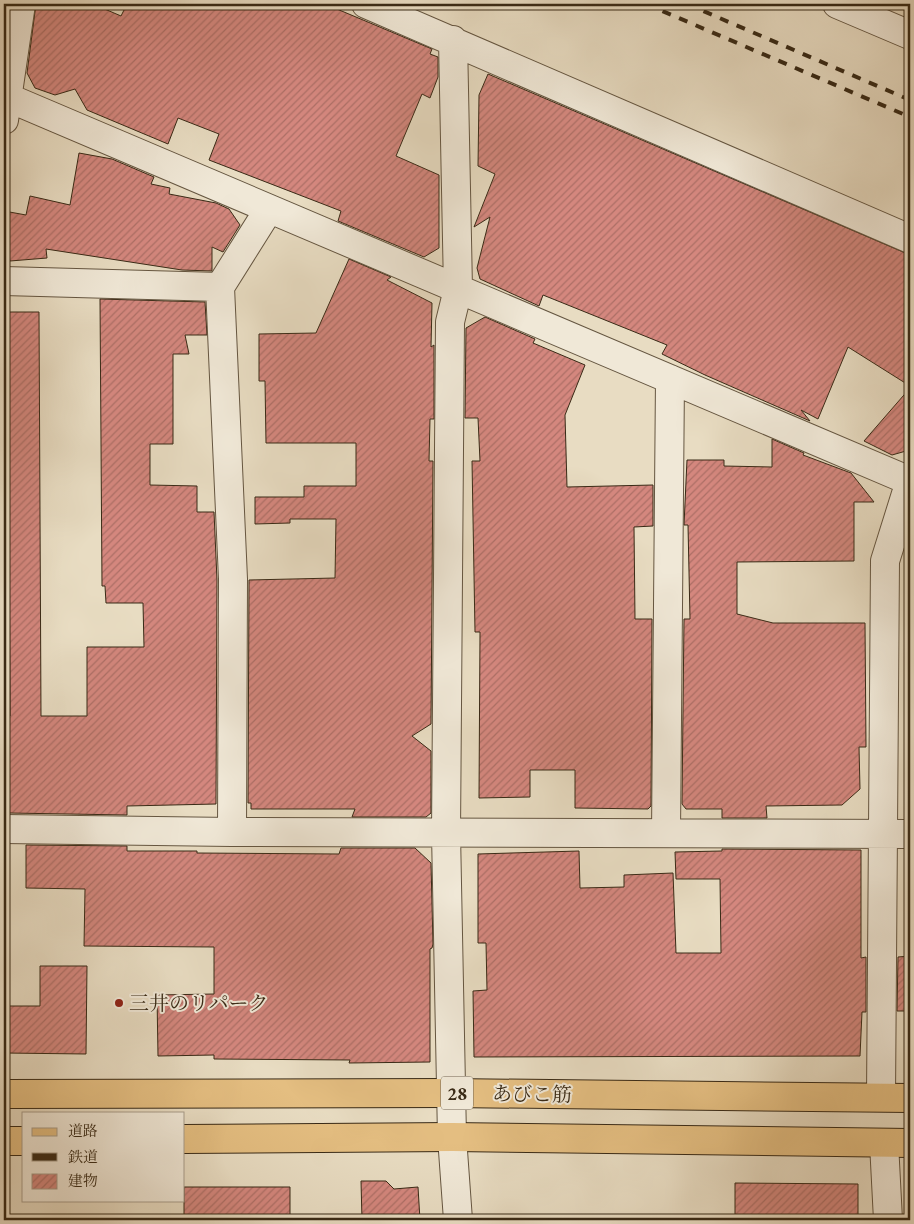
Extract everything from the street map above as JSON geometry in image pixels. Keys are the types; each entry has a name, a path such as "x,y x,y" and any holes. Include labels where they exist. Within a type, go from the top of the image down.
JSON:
{"main road":[{"name":"あびこ筋","path":"4,1094 451,1093 910,1098"},
{"name":"28","path":"185,1139 452,1137 910,1143"},
{"path":"4,1141 22,1140"}],"street":[{"path":"21,4 5,105 269,209 910,481 884,561 881,1097"},
{"path":"366,4 454,40 910,238"},
{"path":"836,4 910,35"},
{"path":"454,40 458,289 450,322 446,833 452,1137 458,1220"},
{"path":"232,832 233,579 220,287 269,209"},
{"path":"4,281 220,287"},
{"path":"666,833 670,379"},
{"path":"4,829 232,832 910,834"},
{"path":"884,1143 888,1220"}],"building":[{"path":"36,4 93,4 121,16 127,4 325,4 432,49 430,54 438,57 438,77 430,98 422,94 396,156 439,175 439,248 424,257 338,221 341,211 209,160 219,134 178,118 168,144 87,110 75,89 55,95 35,88 27,73"},
{"path":"488,74 910,255 910,386 848,347 818,419 801,410 810,421 662,354 667,345 543,295 539,306 480,279 477,268 490,217 474,227 495,174 478,166 479,95"},
{"path":"79,153 112,159 154,177 151,184 170,188 169,194 216,203 229,209 240,225 223,252 212,247 212,271 182,270 46,249 47,258 10,261 4,250 4,211 26,215 30,196 70,205"},
{"path":"349,259 391,277 387,280 432,303 431,347 434,345 434,419 430,419 429,461 433,461 431,724 412,736 431,751 431,813 426,817 352,817 355,809 251,809 251,803 248,803 249,580 335,578 336,519 290,519 290,523 255,524 255,497 304,497 304,486 356,486 356,443 266,443 265,381 259,381 259,334 316,333"},
{"path":"100,299 205,302 207,335 185,335 189,354 173,354 173,444 150,444 150,485 197,486 197,512 214,512 217,580 216,804 127,806 127,815 9,813 4,809 4,716 10,716 8,312 39,312 41,716 87,716 87,647 144,647 143,603 106,603 105,586 102,586"},
{"path":"485,317 535,339 533,343 585,365 565,415 567,487 653,485 653,526 634,527 635,619 652,619 651,806 648,809 575,808 575,770 530,770 530,797 479,798 480,632 475,632 472,461 480,461 478,418 465,418 466,328"},
{"path":"910,388 910,444 906,451 892,455 864,441"},
{"path":"772,439 804,453 803,455 851,473 874,502 854,502 854,561 737,562 737,614 773,623 865,623 866,747 859,747 860,789 842,805 766,806 767,818 722,818 722,809 686,809 682,804 684,619 690,619 688,525 684,525 687,460 724,460 724,466 772,467"},
{"path":"26,845 127,846 127,851 197,851 197,853 339,854 341,848 415,848 431,863 433,944 430,949 430,1062 349,1063 350,1060 214,1059 214,1055 158,1056 157,995 214,994 214,947 84,946 85,889 26,888"},
{"path":"722,849 861,850 861,958 866,957 866,1012 862,1012 860,1056 474,1057 473,991 487,990 486,943 478,943 478,854 579,851 580,888 624,887 624,875 673,873 676,953 721,953 720,879 676,879 675,852 722,851"},
{"path":"910,956 910,1011 897,1011 898,957"},
{"path":"40,966 87,966 86,1054 4,1053 4,1006 40,1006"},
{"path":"361,1181 386,1181 394,1189 418,1187 420,1220 362,1220"},
{"path":"735,1183 858,1184 858,1220 735,1220"},
{"path":"185,1187 290,1187 290,1220 184,1220"}],"railway":[{"path":"646,4 910,117"},
{"path":"687,4 910,100"}],"place":[{"name":"三井のリパーク","path":"119,1003"}]}
